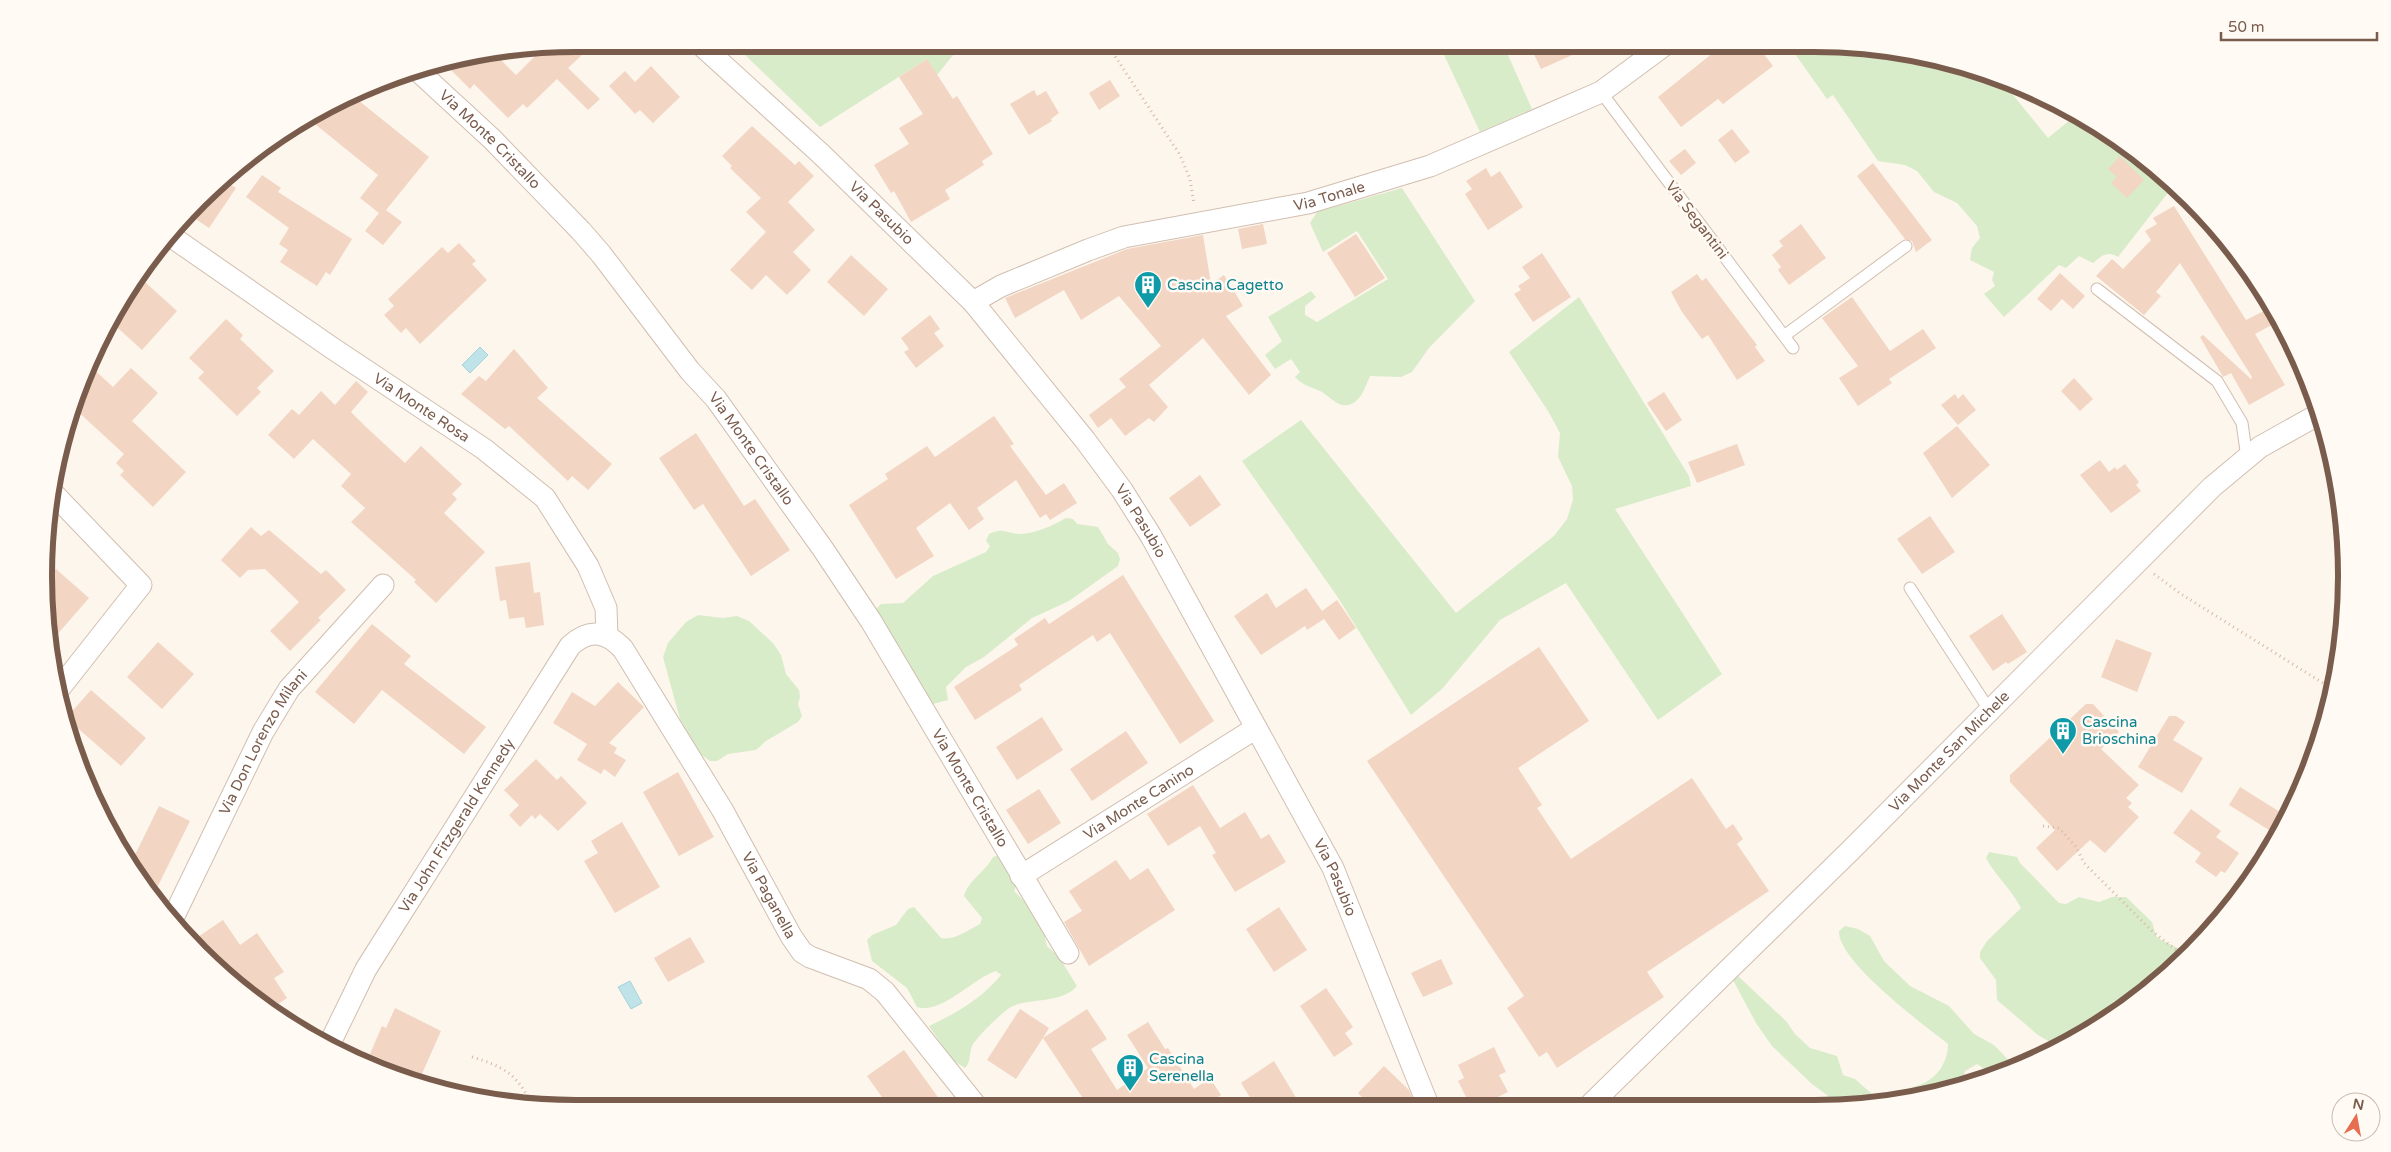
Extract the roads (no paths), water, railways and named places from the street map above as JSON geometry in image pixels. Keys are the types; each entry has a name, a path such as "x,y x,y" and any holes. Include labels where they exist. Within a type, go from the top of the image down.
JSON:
{"street":[{"name":"Via Pasubio","path":"709,52 821,154 973,302 1085,440 1122,490 1151,536 1333,868 1426,1100"},
{"name":"Via Tonale","path":"973,302 1001,286 1124,237 1308,203 1372,185 1439,162 1601,92 1655,52"},
{"name":"Via Monte Cristallo","path":"423,75 492,139 581,231 601,254 690,371 716,399 823,549 871,621 1021,876 1068,952"},
{"name":"Via Monte Rosa","path":"175,239 332,348 484,449 545,498 588,566 606,608 607,636"},
{"name":"Via Monte San Michele","path":"1595,1100 1851,850 2212,487 2260,447 2314,417"},
{"path":"59,499 141,586 64,682"},
{"name":"Via Don Lorenzo Milani","path":"175,913 263,732 289,689 383,585"},
{"name":"Via John Fitzgerald Kennedy","path":"332,1039 366,969 570,646 587,634 607,636"},
{"name":"Via Paganella","path":"607,636 623,649 723,811 791,936 802,952 819,962 877,984 913,1025 972,1100"},
{"name":"Via Monte Canino","path":"1021,876 1256,728"}],"lane":[{"name":"Via Segantini","path":"1601,92 1793,348"},
{"path":"1784,336 1906,246"},
{"path":"2097,289 2217,382 2242,423 2247,458"},
{"path":"1910,588 1990,711"}],"water":[{"path":"480,347 488,355 470,373 462,365"},
{"path":"630,981 642,1003 631,1009 618,987"}],"place":[{"name":"Cascina Cagetto","path":"1148,309"},
{"name":"Cascina Brioschina","path":"2063,755"},
{"name":"Cascina Serenella","path":"1130,1092"}]}
